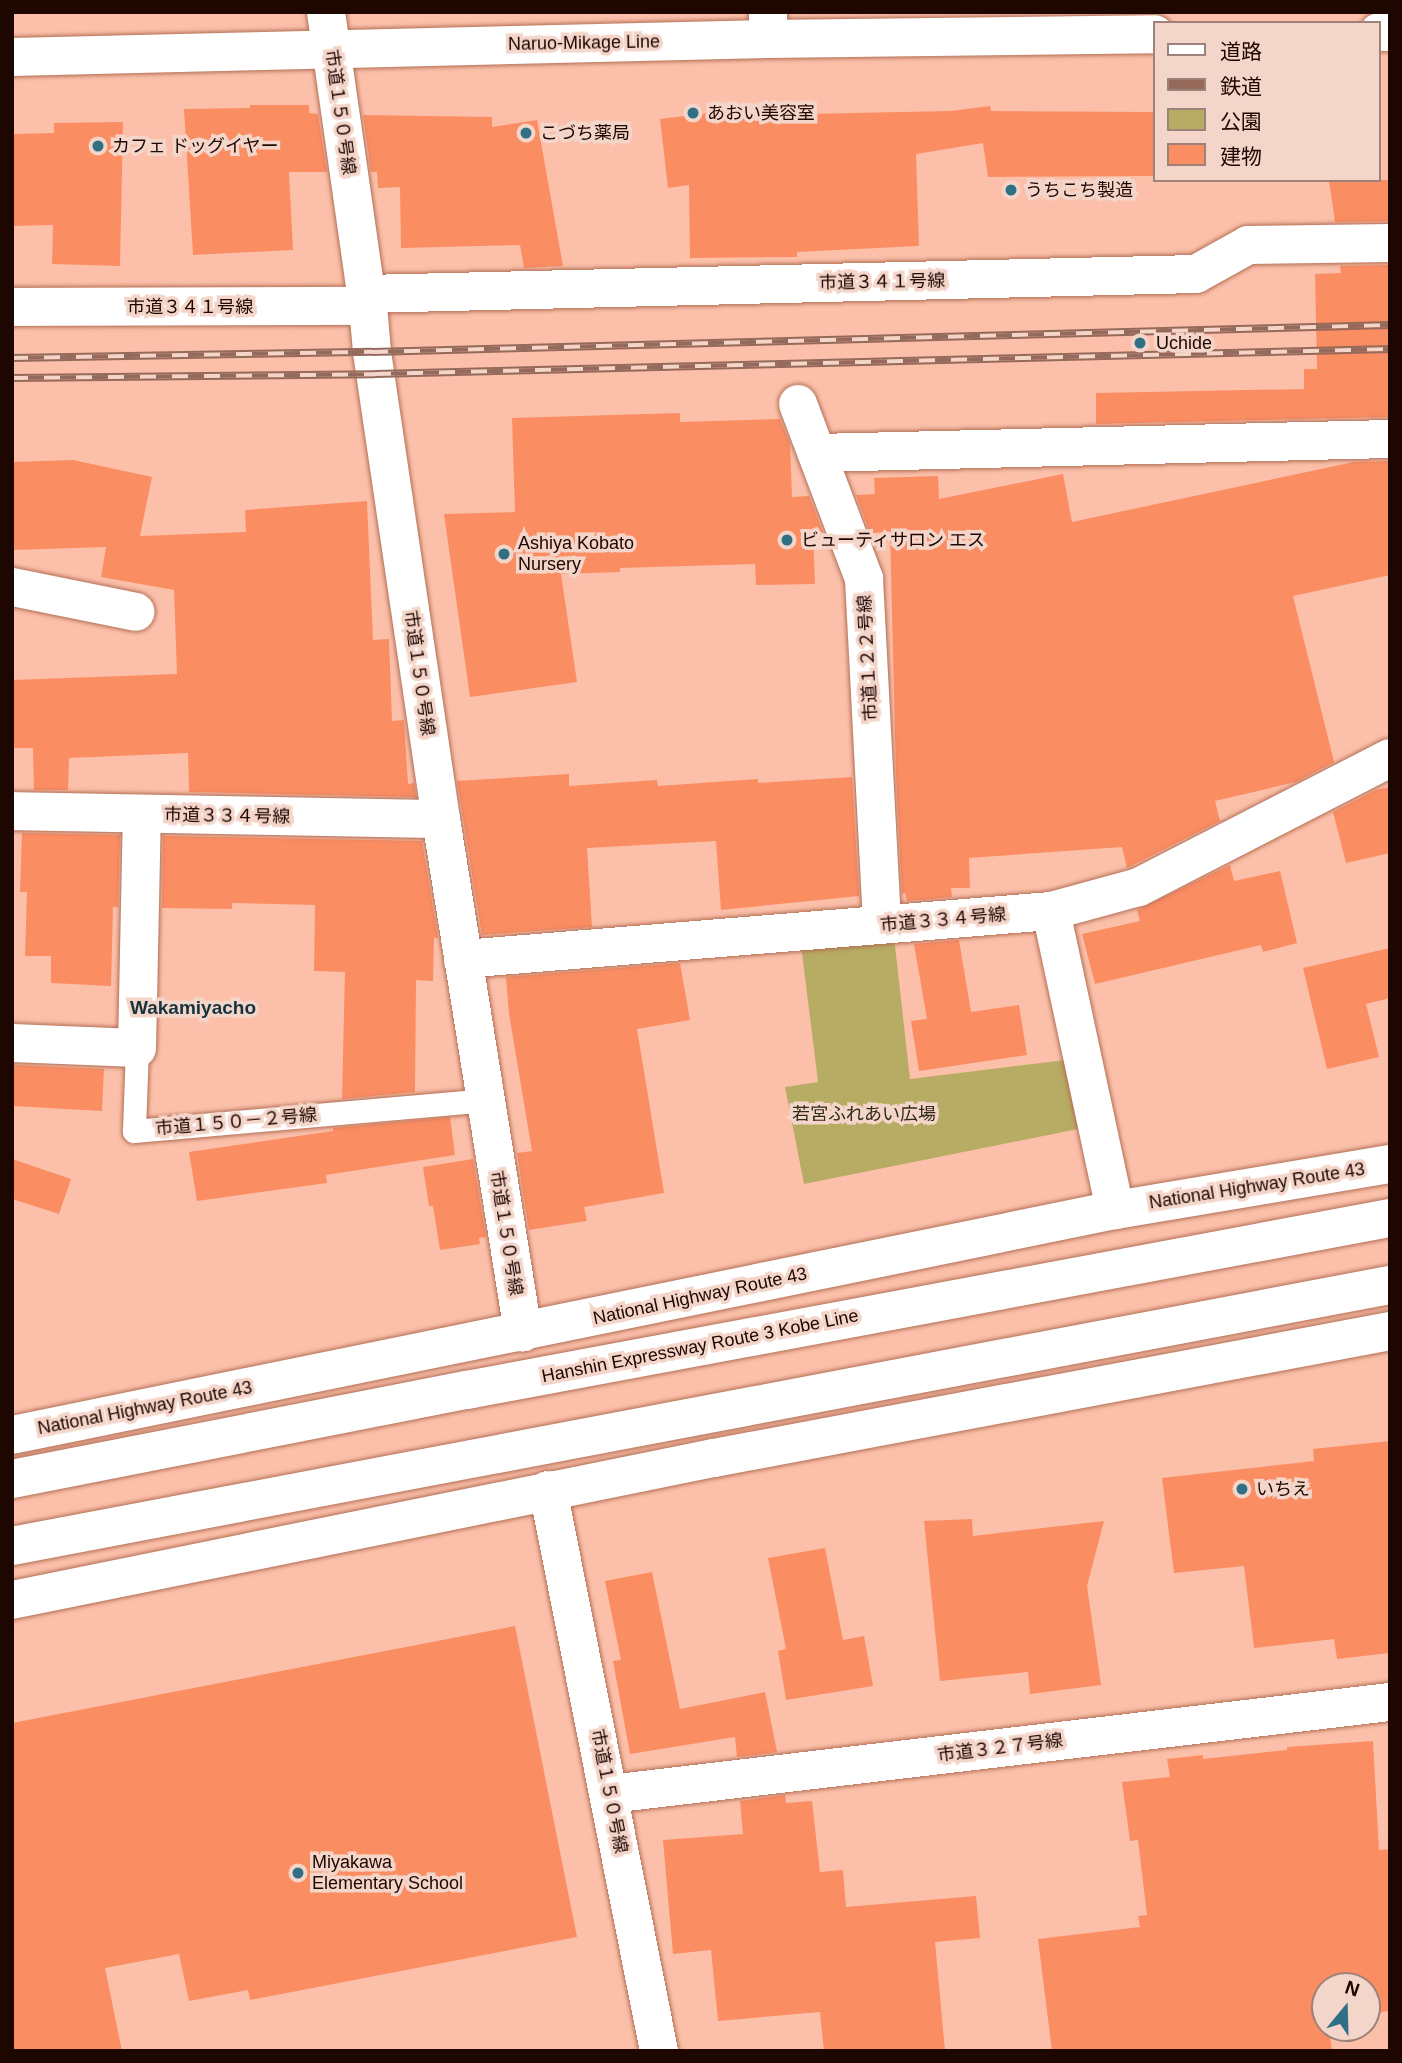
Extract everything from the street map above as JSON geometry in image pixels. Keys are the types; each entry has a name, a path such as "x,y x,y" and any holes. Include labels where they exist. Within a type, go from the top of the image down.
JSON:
{"main road":[{"name":"市道１５０号線","path":"326,12 372,352 441,819 523,1332"},
{"name":"Naruo-Mikage Line","path":"12,57 331,49 768,25 1154,34"},
{"name":"市道３４１号線","path":"12,307 367,300 1196,274 1248,245 1390,243"},
{"name":"市道１２２号線","path":"798,404 864,579 882,925"},
{"path":"817,453 1390,439"},
{"path":"12,587 136,612"},
{"name":"市道３３４号線","path":"463,959 1051,911 1139,887 1390,758"},
{"name":"市道３３４号線","path":"12,811 441,819"},
{"name":"市道１５０－２号線","path":"136,1048 142,815"},
{"path":"1051,911 1115,1210"},
{"path":"12,1042 136,1048"},
{"name":"National Highway Route 43","path":"12,1435 1115,1210 1390,1164"},
{"name":"Hanshin Expressway Route 3 Kobe Line","path":"12,1479 481,1387 1390,1218"},
{"path":"12,1546 1390,1285"},
{"path":"12,1600 548,1490 1390,1331"},
{"name":"市道１５０号線","path":"548,1490 659,2051"},
{"name":"市道３２７号線","path":"610,1794 1390,1702"}],"lane":[{"name":"市道１５０－２号線","path":"136,1048 134,1131 485,1100"}],"green space":[{"name":"若宮ふれあい広場","path":"894,937 910,1079 1066,1060 1078,1129 804,1184 785,1087 818,1082 801,945"}],"building":[{"path":"250,105 309,105 309,113 318,114 327,172 289,172 293,250 193,255 184,109 250,108"},
{"path":"990,106 991,111 1154,112 1154,176 988,177 983,143 916,154 919,246 797,252 797,257 690,258 689,185 668,188 660,119 717,112 717,115 805,111 805,114 951,111"},
{"path":"363,115 492,117 492,127 537,120 563,266 524,268 520,245 401,248 400,187 378,188 377,172 371,172"},
{"path":"123,122 120,266 52,264 53,225 12,226 12,134 54,133 54,123"},
{"path":"1390,180 1390,221 1335,222 1329,182"},
{"path":"1390,265 1390,417 1096,424 1096,393 1304,389 1304,369 1317,369 1315,274 1341,273 1340,266"},
{"path":"680,413 680,422 780,419 790,444 792,497 809,496 824,535 813,535 815,584 756,585 755,564 620,568 620,572 561,574 577,682 470,697 444,514 515,512 512,418"},
{"path":"73,460 152,477 140,536 246,532 245,510 367,501 373,640 389,639 392,721 404,720 408,784 414,783 416,797 189,792 188,753 69,758 68,790 34,790 33,748 12,748 12,680 177,674 174,590 101,577 106,547 12,550 12,462"},
{"path":"1390,461 1390,575 1293,596 1334,762 1296,782 1215,801 1220,821 1127,868 1122,847 969,858 970,888 951,888 952,897 907,901 905,893 902,893 896,773 890,532 870,533 856,495 875,494 874,478 938,476 939,499 1063,474 1072,522 1354,462"},
{"path":"569,774 569,786 657,780 658,786 758,779 758,783 852,777 859,896 721,910 716,841 587,848 592,927 482,935 457,781"},
{"path":"1390,787 1390,853 1346,863 1333,812 1376,790"},
{"path":"22,833 120,835 118,907 113,907 111,986 51,983 51,956 25,956 27,892 20,892"},
{"path":"163,836 422,841 438,938 434,938 433,981 416,980 415,1092 342,1099 345,972 314,971 315,905 232,903 232,909 162,908"},
{"path":"1230,865 1234,881 1280,871 1297,943 1263,952 1261,945 1095,984 1082,934 1140,921 1137,910"},
{"path":"959,940 971,1012 1019,1005 1027,1055 919,1071 911,1021 927,1019 914,944"},
{"path":"1390,948 1390,998 1366,1004 1379,1057 1327,1069 1303,968"},
{"path":"680,963 690,1020 637,1029 664,1193 584,1207 587,1221 529,1230 517,1153 532,1151 509,1014 506,977"},
{"path":"12,1065 104,1069 102,1111 12,1106"},
{"path":"450,1117 455,1155 326,1175 327,1183 197,1201 189,1152 333,1131 333,1128"},
{"path":"12,1159 71,1179 59,1214 12,1199"},
{"path":"473,1159 486,1237 479,1238 480,1244 440,1250 423,1167"},
{"path":"1390,1441 1390,1653 1337,1659 1334,1639 1254,1648 1244,1566 1174,1573 1162,1478 1314,1461 1313,1449"},
{"path":"972,1519 973,1536 1104,1521 1087,1586 1101,1685 1030,1694 1028,1672 940,1681 924,1521"},
{"path":"825,1548 843,1640 864,1636 873,1686 786,1700 778,1651 786,1649 768,1558"},
{"path":"652,1572 680,1709 765,1692 777,1752 737,1757 735,1737 630,1754 613,1661 621,1660 605,1581"},
{"name":"Miyakawa Elementary School","path":"515,1626 577,1937 250,2000 248,1990 189,2001 179,1954 105,1968 122,2051 12,2051 12,1723"},
{"path":"1373,1741 1379,1850 1390,1849 1390,2011 1381,2012 1381,1972 1311,1972 1311,2042 1331,2042 1332,2051 1052,2051 1038,1939 1140,1927 1138,1916 1147,1915 1138,1840 1130,1841 1122,1782 1170,1777 1167,1759 1203,1755 1203,1759 1287,1750 1287,1747"},
{"path":"785,1795 786,1803 812,1801 820,1872 843,1870 846,1907 976,1896 980,1938 935,1942 945,2051 824,2051 820,2012 718,2021 711,1950 673,1954 663,1840 743,1834 740,1801"}],"railway":[{"path":"12,358 372,352 1390,325"},
{"path":"12,378 375,374 1390,349"}],"place":[{"name":"あおい美容室","path":"693,113"},
{"name":"こづち薬局","path":"526,133"},
{"name":"カフェ ドッグイヤー","path":"98,146"},
{"name":"うちこち製造","path":"1011,190"},
{"name":"Uchide","path":"1140,343"},
{"name":"ビューティサロン エス","path":"787,540"},
{"name":"Ashiya Kobato Nursery","path":"504,554"},
{"name":"いちえ","path":"1242,1489"},
{"name":"Miyakawa Elementary School","path":"298,1873"}],"district":[{"name":"Wakamiyacho","path":"193,1008"}]}
